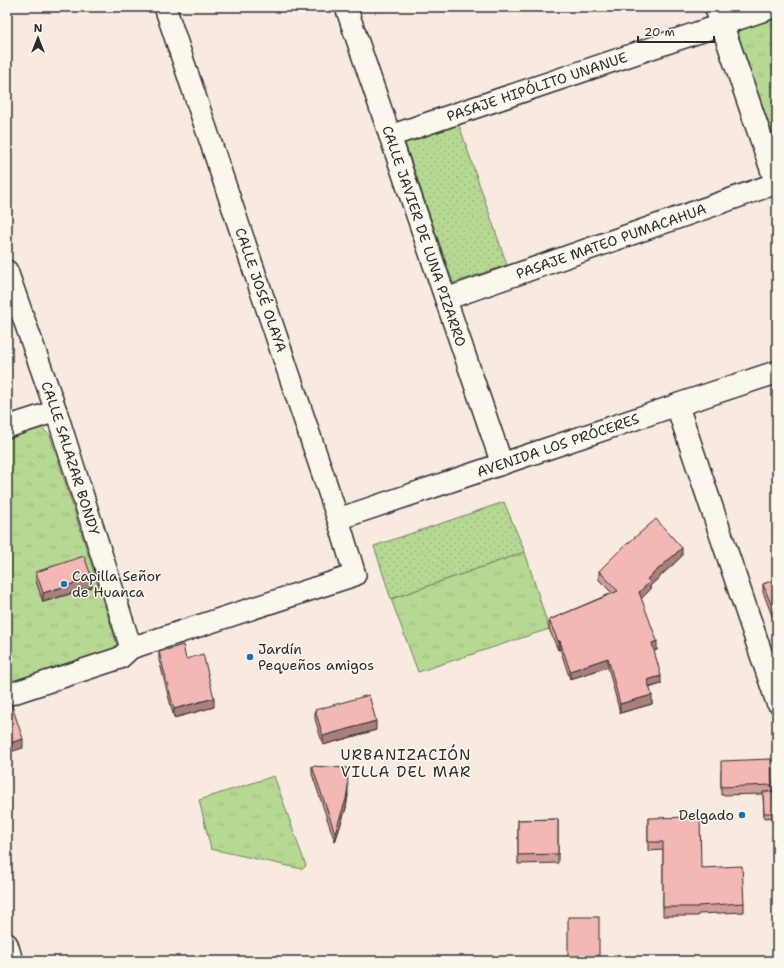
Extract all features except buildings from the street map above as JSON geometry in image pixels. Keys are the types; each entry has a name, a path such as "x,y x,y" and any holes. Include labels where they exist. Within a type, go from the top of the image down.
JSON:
{"street":[{"name":"CALLE JOSÉ OLAYA","path":"131,648 355,575 338,519 165,7"},
{"name":"CALLE JAVIER DE LUNA PIZARRO","path":"346,7 502,464"},
{"name":"PASAJE HIPÓLITO UNANUE","path":"390,136 719,16 774,7"},
{"path":"719,16 777,184"},
{"name":"PASAJE MATEO PUMACAHUA","path":"446,299 777,184"},
{"name":"CALLE SALAZAR BONDY","path":"7,271 56,411 131,648"},
{"name":"AVENIDA LOS PRÓCERES","path":"338,519 777,372"},
{"path":"678,405 777,701"},
{"path":"7,427 56,411"},
{"path":"7,695 120,658 131,648"},
{"path":"7,944 12,961"}],"green space":[{"path":"777,15 777,152 736,28"},
{"path":"458,122 507,265 453,283 404,140"},
{"path":"41,428 50,435 118,648 7,686 7,439"},
{"path":"504,502 525,552 391,599 374,546"},
{"path":"525,552 549,629 418,672 391,599"},
{"path":"274,776 306,866 302,869 211,849 199,800"}],"place":[{"name":"Capilla Señor de Huanca","path":"64,584"},
{"name":"Jardín Pequeños amigos","path":"250,657"},
{"name":"Delgado","path":"742,815"}],"district":[{"name":"URBANIZACIÓN VILLA DEL MAR","path":"406,764"}]}
